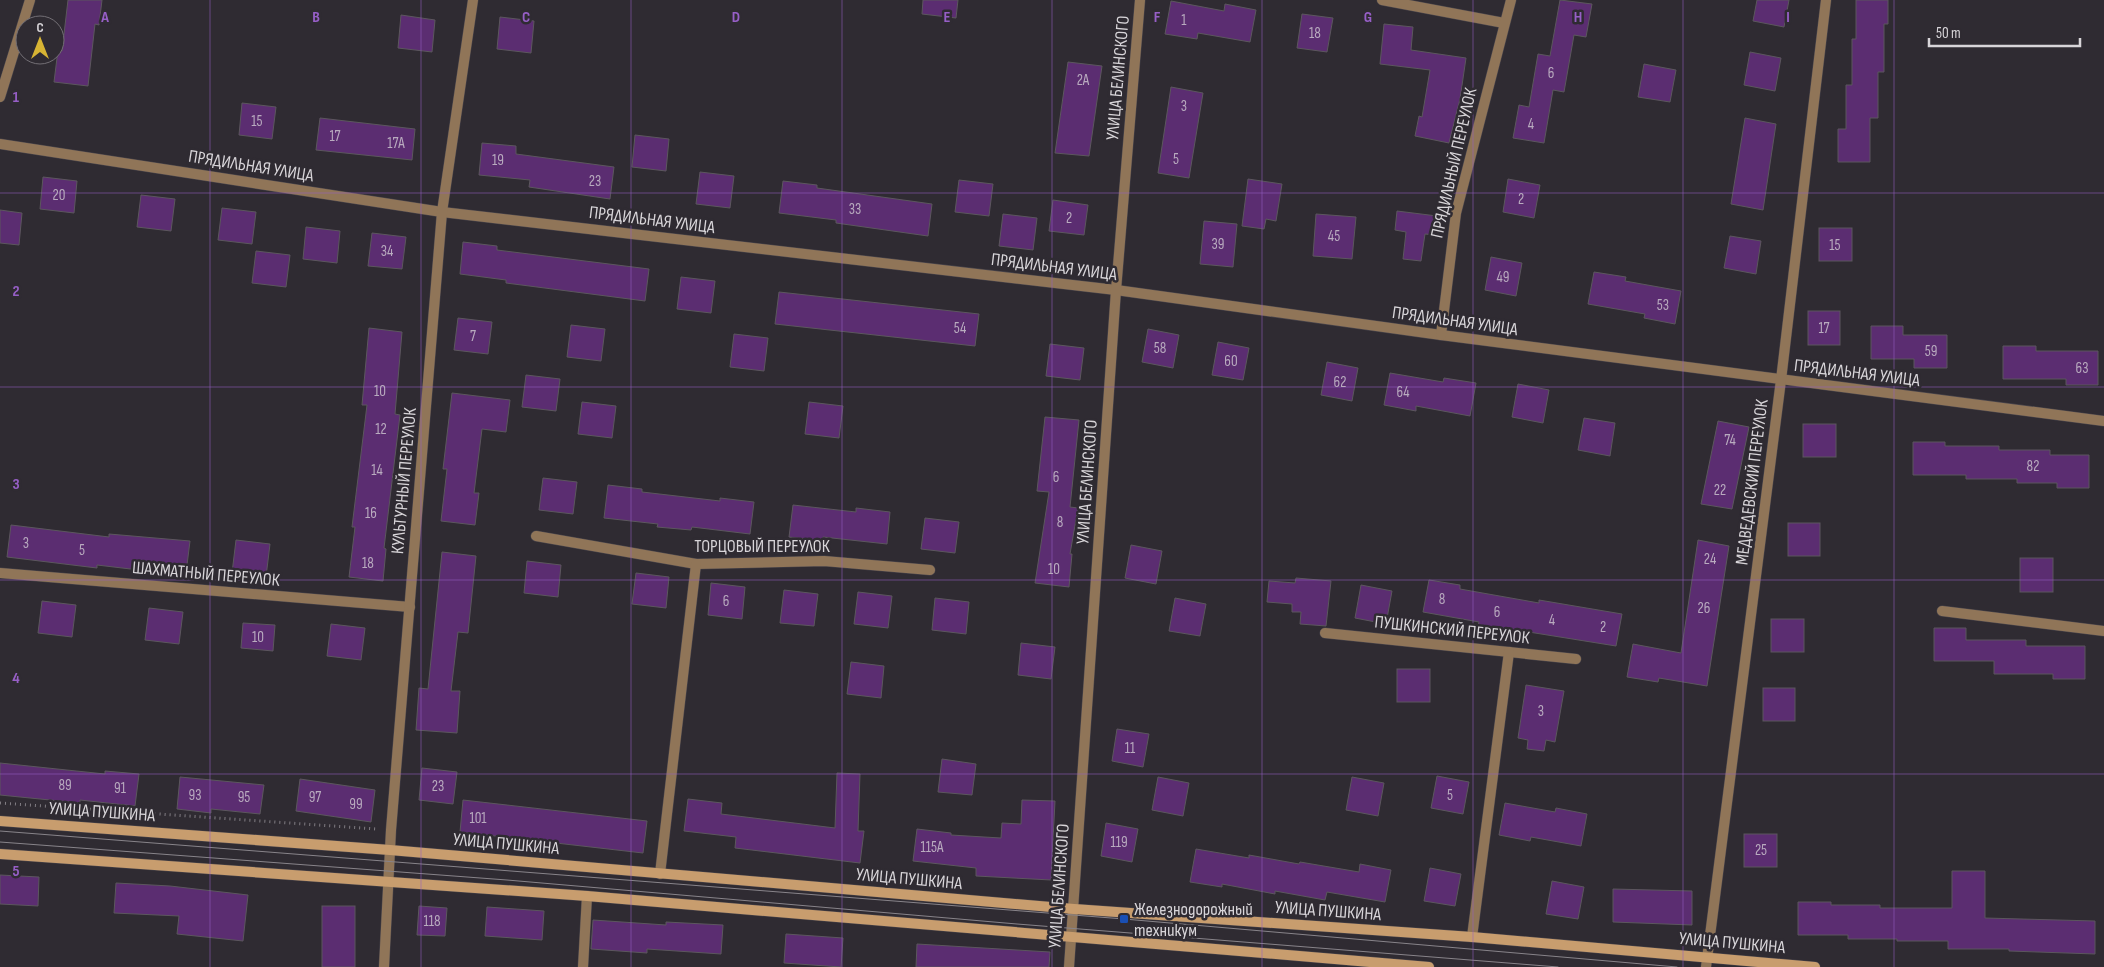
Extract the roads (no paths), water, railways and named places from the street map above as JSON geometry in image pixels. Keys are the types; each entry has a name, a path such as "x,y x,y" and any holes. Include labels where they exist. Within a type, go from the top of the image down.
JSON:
{"main road":[{"name":"УЛИЦА ПУШКИНА","path":"0,821 390,850 1074,909 1472,937 1707,962 1815,967"},
{"path":"0,854 587,896 1429,967"}],"street":[{"path":"0,97 30,0"},
{"name":"КУЛЬТУРНЫЙ ПЕРЕУЛОК","path":"384,967 390,850 442,212 473,0"},
{"name":"УЛИЦА БЕЛИНСКОГО","path":"1069,967 1073,938 1116,290 1140,0"},
{"path":"1382,0 1504,23"},
{"name":"ПРЯДИЛЬНЫЙ ПЕРЕУЛОК","path":"1441,335 1456,214 1511,0"},
{"name":"МЕДВЕДЕВСКИЙ ПЕРЕУЛОК","path":"1707,962 1781,380 1826,0"},
{"name":"ПРЯДИЛЬНАЯ УЛИЦА","path":"0,144 442,212 1116,290 1441,335 2104,422"},
{"name":"ТОРЦОВЫЙ ПЕРЕУЛОК","path":"536,536 696,564 824,562 930,570"},
{"path":"660,874 696,564"},
{"name":"ШАХМАТНЫЙ ПЕРЕУЛОК","path":"0,573 410,607"},
{"path":"1942,611 2104,631"},
{"name":"ПУШКИНСКИЙ ПЕРЕУЛОК","path":"1325,633 1576,660"},
{"path":"1472,937 1509,652"},
{"path":"583,967 587,896"}],"tram line":[{"path":"0,831 1124,919 1677,967"},
{"path":"0,842 507,880 1017,924 1558,967"}],"place":[{"name":"Железнодорожный техникум","path":"1124,919"}]}
